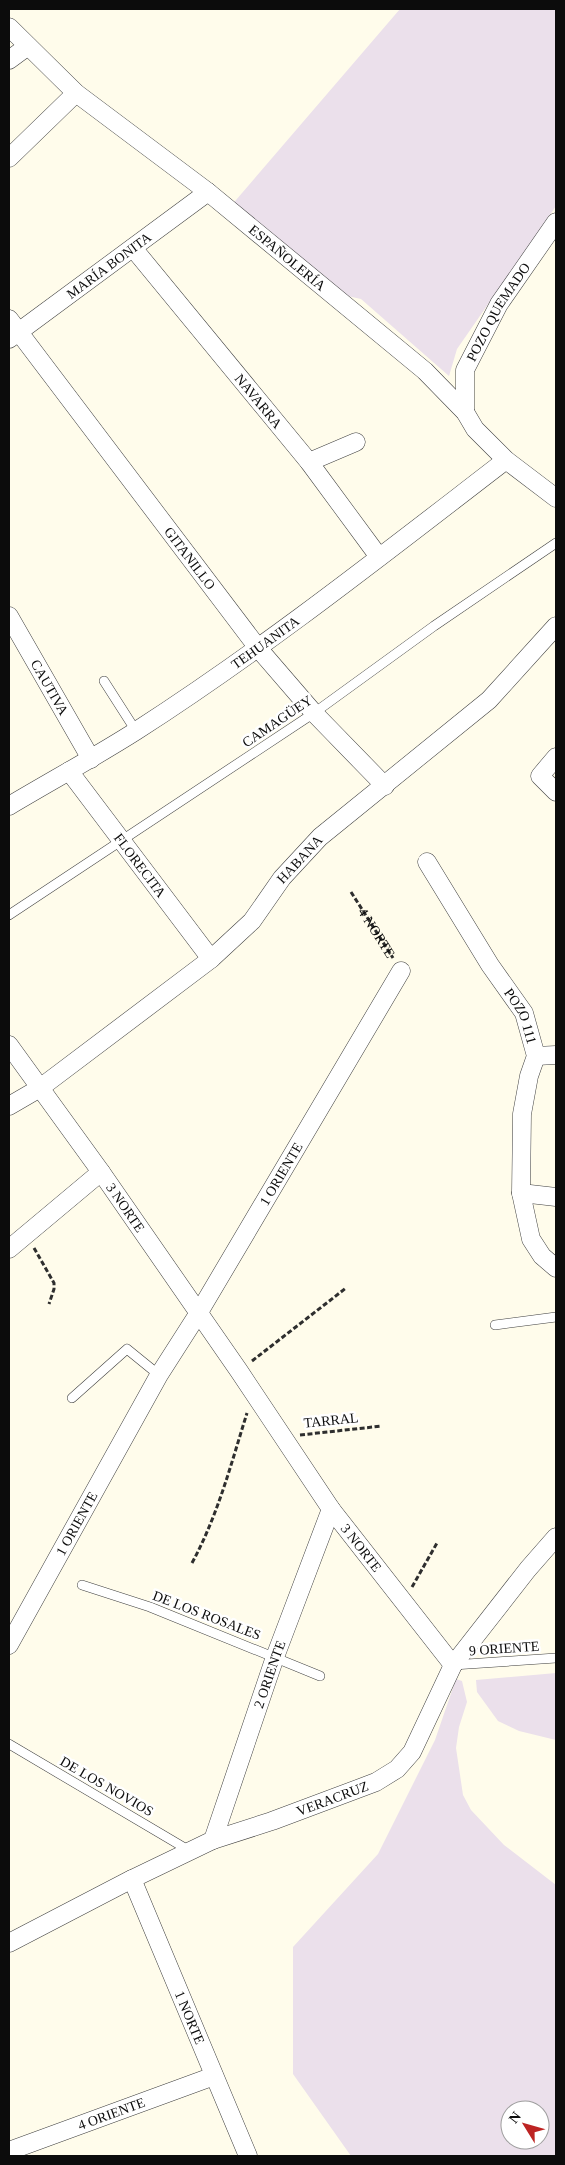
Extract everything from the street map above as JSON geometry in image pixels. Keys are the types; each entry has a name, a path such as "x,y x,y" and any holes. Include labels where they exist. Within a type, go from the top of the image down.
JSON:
{"street":[{"name":"ESPAÑOLERÍA","path":"9,27 76,93 208,192 425,371 465,412 475,429 506,460 556,498"},
{"path":"9,60 28,46"},
{"path":"9,158 76,93"},
{"name":"MARÍA BONITA","path":"12,330 133,248 208,192"},
{"name":"POZO QUEMADO","path":"465,412 465,370 499,304 556,222"},
{"name":"NAVARRA","path":"133,248 309,462 379,557"},
{"name":"GITANILLO","path":"12,330 258,648 314,713 385,786"},
{"path":"309,462 356,442"},
{"name":"TEHUANITA","path":"9,806 136,731 258,648 506,460"},
{"name":"CAUTIVA","path":"9,616 91,759"},
{"name":"HABANA","path":"9,1106 40,1088 211,959 252,920 282,878 320,837 489,700 556,626"},
{"path":"556,757 540,776 556,792"},
{"name":"FLORECITA","path":"69,771 211,959"},
{"name":"POZO 111","path":"426,862 490,965 524,1013 536,1056 529,1076 522,1114 521,1193 531,1240 542,1256 556,1268"},
{"name":"1 ORIENTE","path":"9,1645 159,1375 198,1314 401,971"},
{"name":"3 NORTE","path":"9,1045 102,1172 198,1314 240,1371 253,1394 331,1509 453,1665"},
{"path":"536,1056 556,1055"},
{"path":"9,1249 102,1172"},
{"path":"521,1193 556,1197"},
{"name":"2 ORIENTE","path":"213,1840 275,1656 331,1509"},
{"name":"VERACRUZ","path":"9,1943 132,1879 213,1840 272,1822 376,1782 397,1769 412,1752 453,1665 556,1537"},
{"name":"1 NORTE","path":"132,1879 248,2156"},
{"name":"4 ORIENTE","path":"9,2151 214,2076"}],"lane":[{"name":"CAMAGÜEY","path":"9,914 314,713 434,626 556,543"},
{"path":"104,681 136,731"},
{"path":"495,1325 556,1318"},
{"path":"72,1398 127,1349 159,1375"},
{"name":"DE LOS ROSALES","path":"82,1585 150,1607 275,1656 320,1676"},
{"name":"9 ORIENTE","path":"453,1665 556,1658"},
{"name":"DE LOS NOVIOS","path":"9,1744 190,1851"}],"path":[{"name":"4 NORTE","path":"350,892 401,971"},
{"path":"27,1234 54,1284 49,1304"},
{"path":"240,1371 346,1288"},
{"path":"192,1563 206,1538 222,1497 253,1394"},
{"name":"TARRAL","path":"282,1436 382,1426"},
{"path":"403,1603 437,1542"}],"shaded area":[{"path":"400,9 556,9 556,206 457,349 449,376 361,299 343,295 224,214"},
{"path":"556,1673 556,1740 519,1731 498,1721 477,1692 476,1680"},
{"path":"456,1679 462,1681 467,1702 459,1727 456,1748 463,1795 471,1810 504,1845 556,1885 556,2156 351,2156 293,2074 293,1947 378,1854 435,1740"}]}
